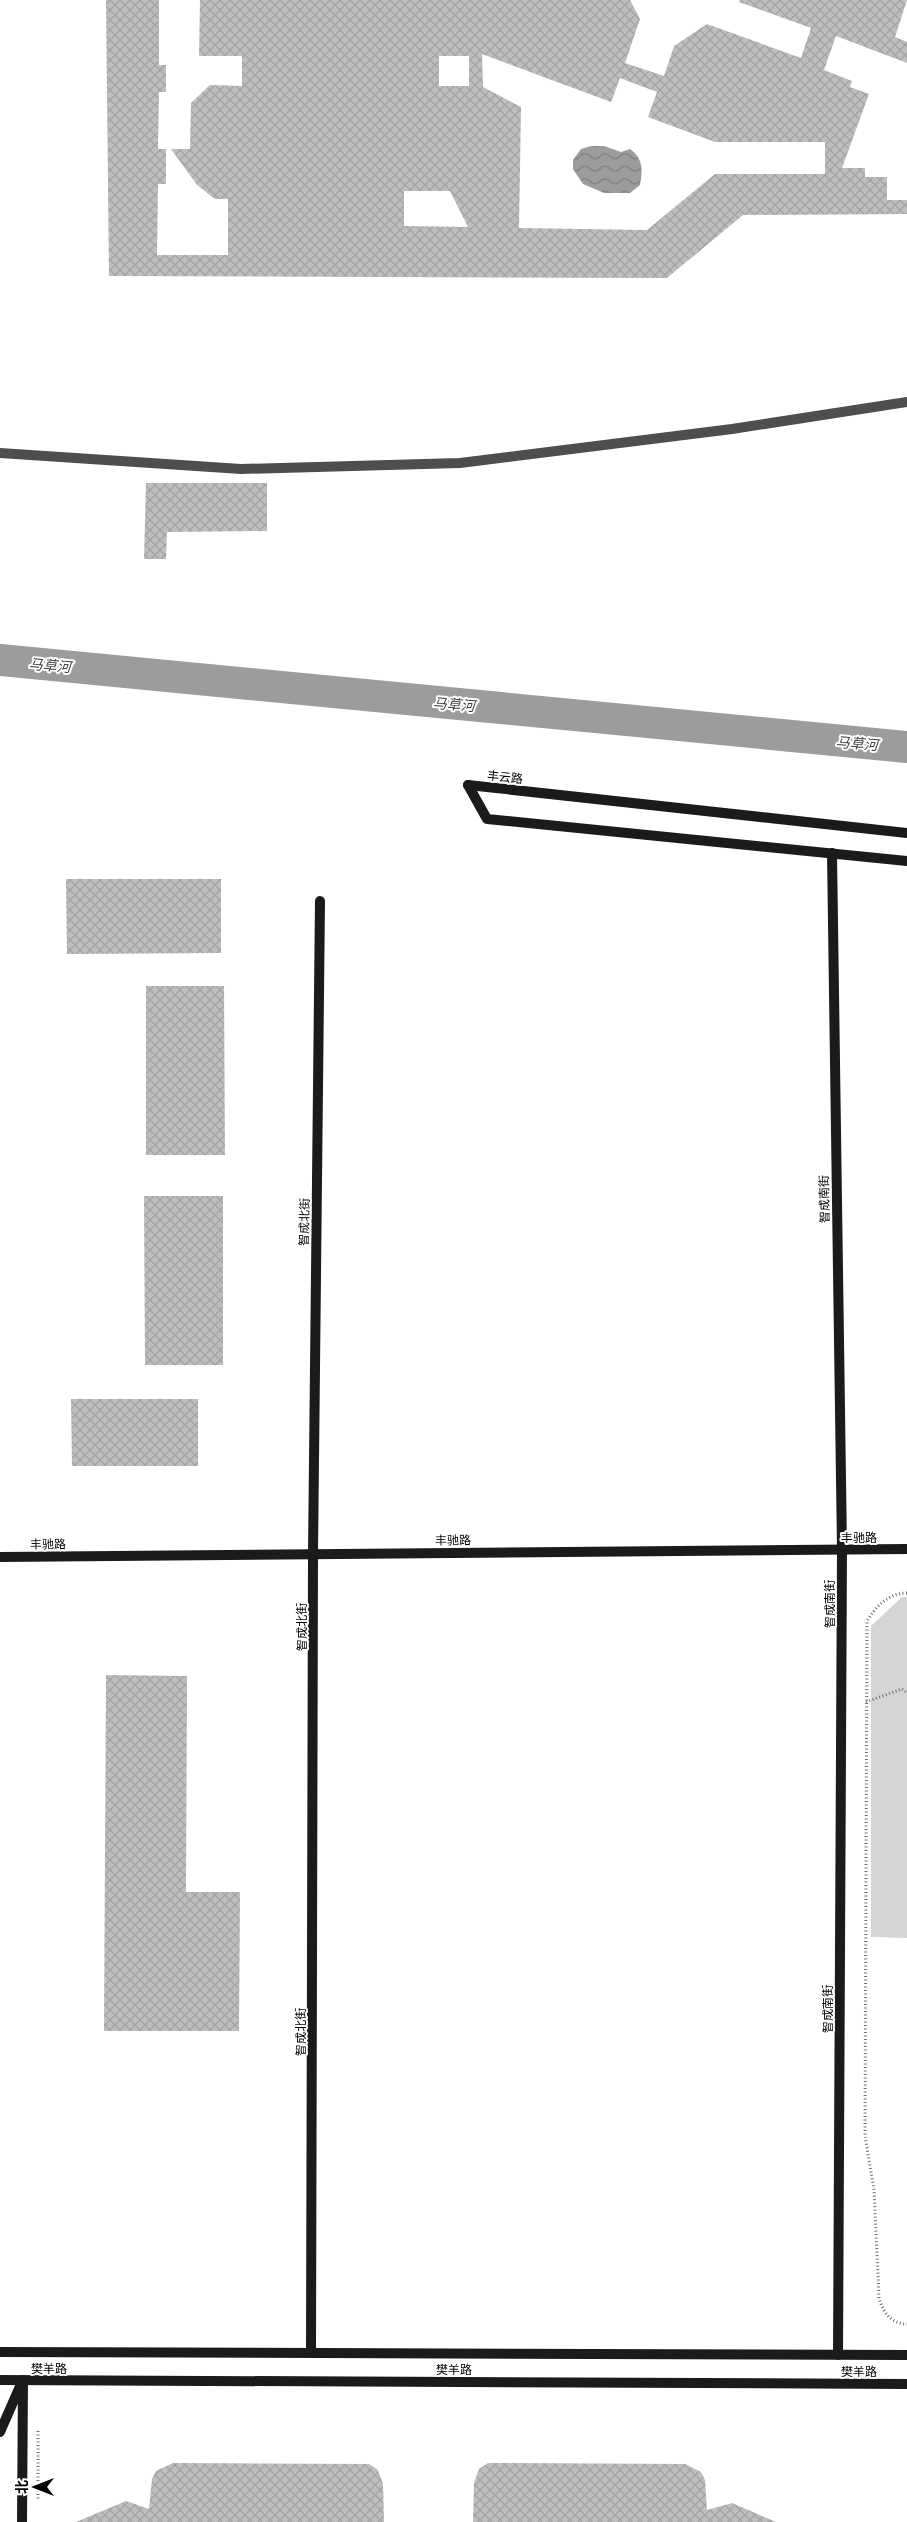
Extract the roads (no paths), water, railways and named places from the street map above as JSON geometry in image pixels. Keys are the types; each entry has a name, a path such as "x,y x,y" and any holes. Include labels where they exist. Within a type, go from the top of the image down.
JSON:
{"street":[{"path":"0,453 241,469 460,463 732,429 907,402"},
{"name":"丰云路","path":"907,834 468,785 488,819 907,860"},
{"name":"智成南街","path":"832,853 842,1549 838,2355"},
{"name":"智成北街","path":"311,2353 313,1554 320,901"},
{"name":"丰驰路","path":"0,1557 907,1549"},
{"name":"樊羊路","path":"0,2352 907,2355"},
{"name":"樊羊路","path":"0,2380 907,2384"},
{"path":"0,2432 23,2380"},
{"path":"22,2522 23,2380"}],"water":[{"path":"591,146 604,146 621,152 630,149 640,160 642,174 640,185 630,193 604,193 583,184 573,169 573,160 581,149"}],"waterway":[{"name":"马草河","path":"0,660 907,747"}]}
